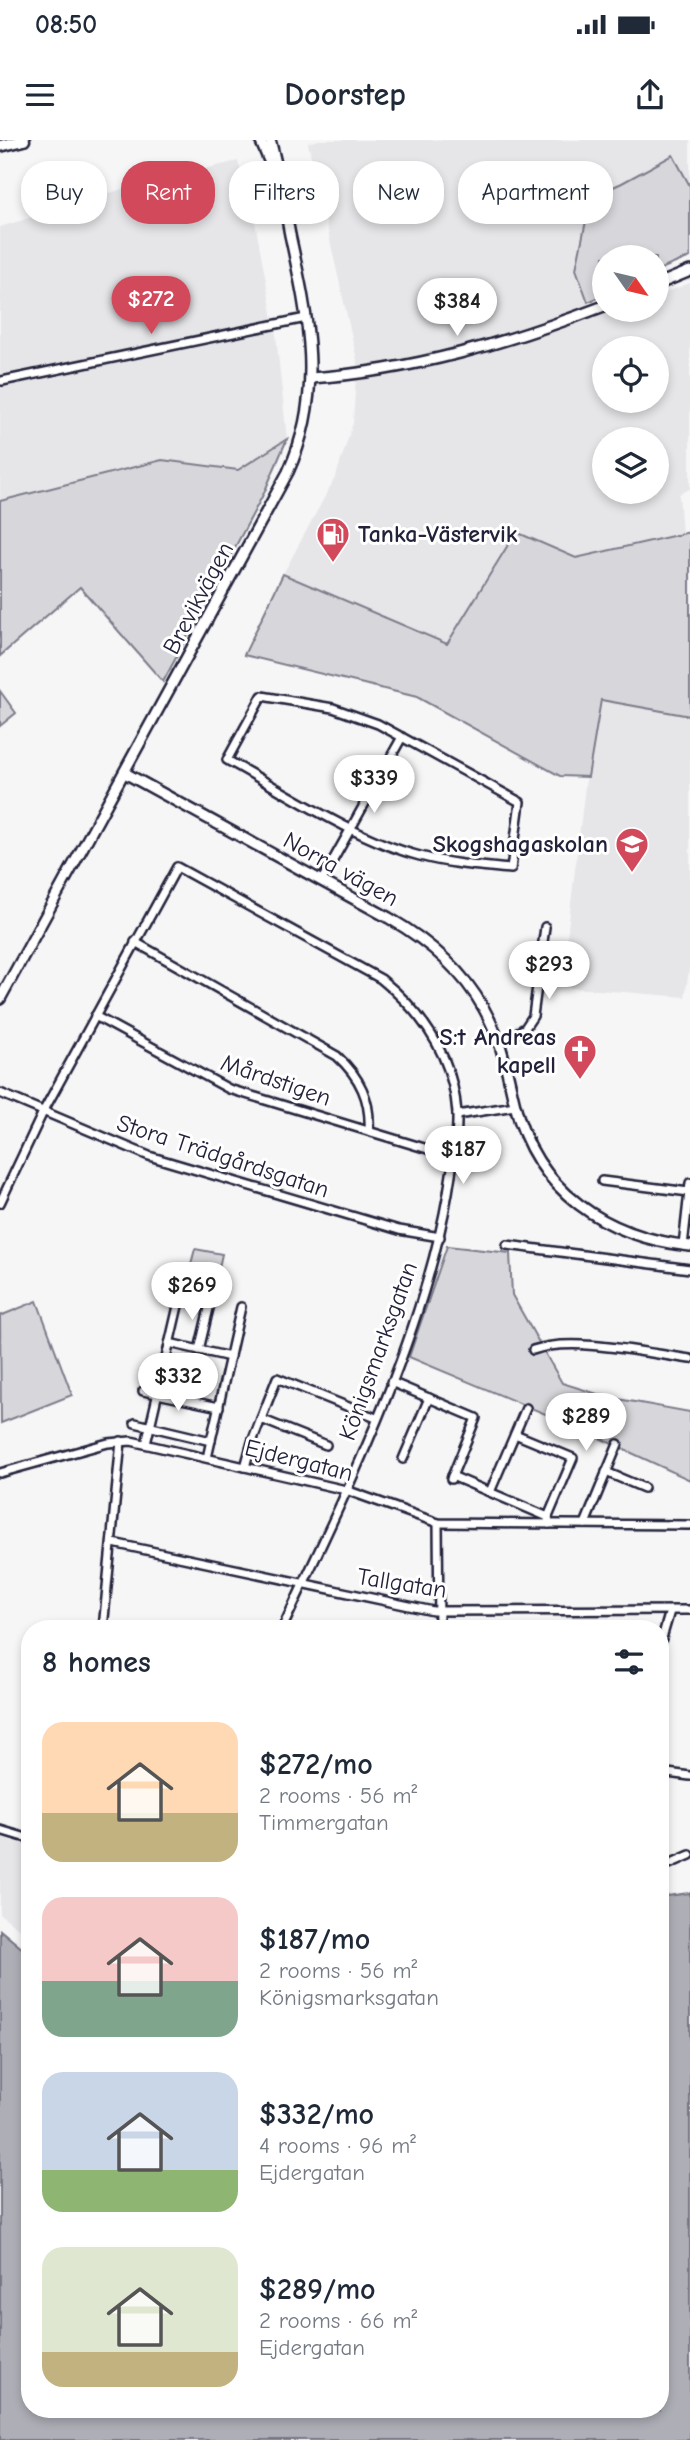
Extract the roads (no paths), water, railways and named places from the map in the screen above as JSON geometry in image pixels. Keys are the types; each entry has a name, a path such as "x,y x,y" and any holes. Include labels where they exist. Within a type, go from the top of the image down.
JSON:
{"main road":[{"path":"0,146 24,140"}],"street":[{"name":"Brevikvägen","path":"260,140 269,161"},
{"name":"Brevikvägen","path":"270,140 274,161"},
{"name":"Brevikvägen","path":"0,999 291,465 307,416 311,378 306,318 287,224"},
{"path":"669,280 690,271"},
{"path":"311,378 371,372 435,359 505,340 592,310"},
{"path":"2,381 306,318"},
{"path":"262,696 333,708 378,724 520,802 511,869 420,856 350,828 227,760 262,696"},
{"path":"322,880 402,737"},
{"name":"Norra vägen","path":"125,773 406,928 442,955 472,990 500,1042 508,1066 515,1106 526,1137 540,1164 567,1195 614,1227 648,1239 686,1246"},
{"name":"Königsmarksgatan","path":"135,942 177,867 381,979 401,995 416,1011 439,1047 453,1088 457,1115 454,1157 440,1237 401,1358 346,1490 286,1620"},
{"path":"500,1042 525,1028 533,1016 545,927"},
{"path":"0,1203 43,1112 135,942 337,1056 348,1066 364,1090 370,1115 369,1131"},
{"name":"Mårdstigen","path":"95,1016 229,1089 454,1157"},
{"name":"Stora Trädgårdsgatan","path":"0,1093 149,1156 399,1230 440,1237"},
{"path":"457,1115 515,1106"},
{"path":"602,1181 689,1192"},
{"path":"686,1246 690,1183"},
{"path":"507,1245 690,1269"},
{"path":"146,1444 181,1293"},
{"path":"200,1350 211,1300"},
{"path":"207,1458 241,1307"},
{"path":"169,1343 230,1357"},
{"path":"533,1350 551,1345 577,1344 690,1359"},
{"path":"245,1466 277,1378 376,1418"},
{"name":"Ejdergatan","path":"391,1382 476,1418 451,1477 549,1520"},
{"path":"144,1391 219,1407"},
{"path":"403,1459 429,1398"},
{"path":"490,1492 526,1408"},
{"path":"261,1419 326,1445"},
{"path":"135,1423 211,1441"},
{"path":"515,1434 573,1458 549,1520"},
{"path":"104,1620 121,1441"},
{"name":"Ejdergatan","path":"0,1473 121,1441 146,1444 346,1490 438,1523 549,1520 585,1524 690,1525"},
{"path":"585,1524 618,1444"},
{"path":"606,1472 644,1488"},
{"path":"438,1523 438,1620"},
{"name":"Tallgatan","path":"113,1543 438,1611 690,1610"},
{"path":"667,1620 670,1611"},
{"path":"669,1773 690,1776"},
{"path":"0,1830 21,1836"},
{"path":"669,1864 690,1855"}],"place":[{"name":"Tanka-Västervik","path":"333,564"},
{"name":"Skogshagaskolan","path":"632,874"},
{"name":"S:t Andreas kapell","path":"580,1081"}]}
